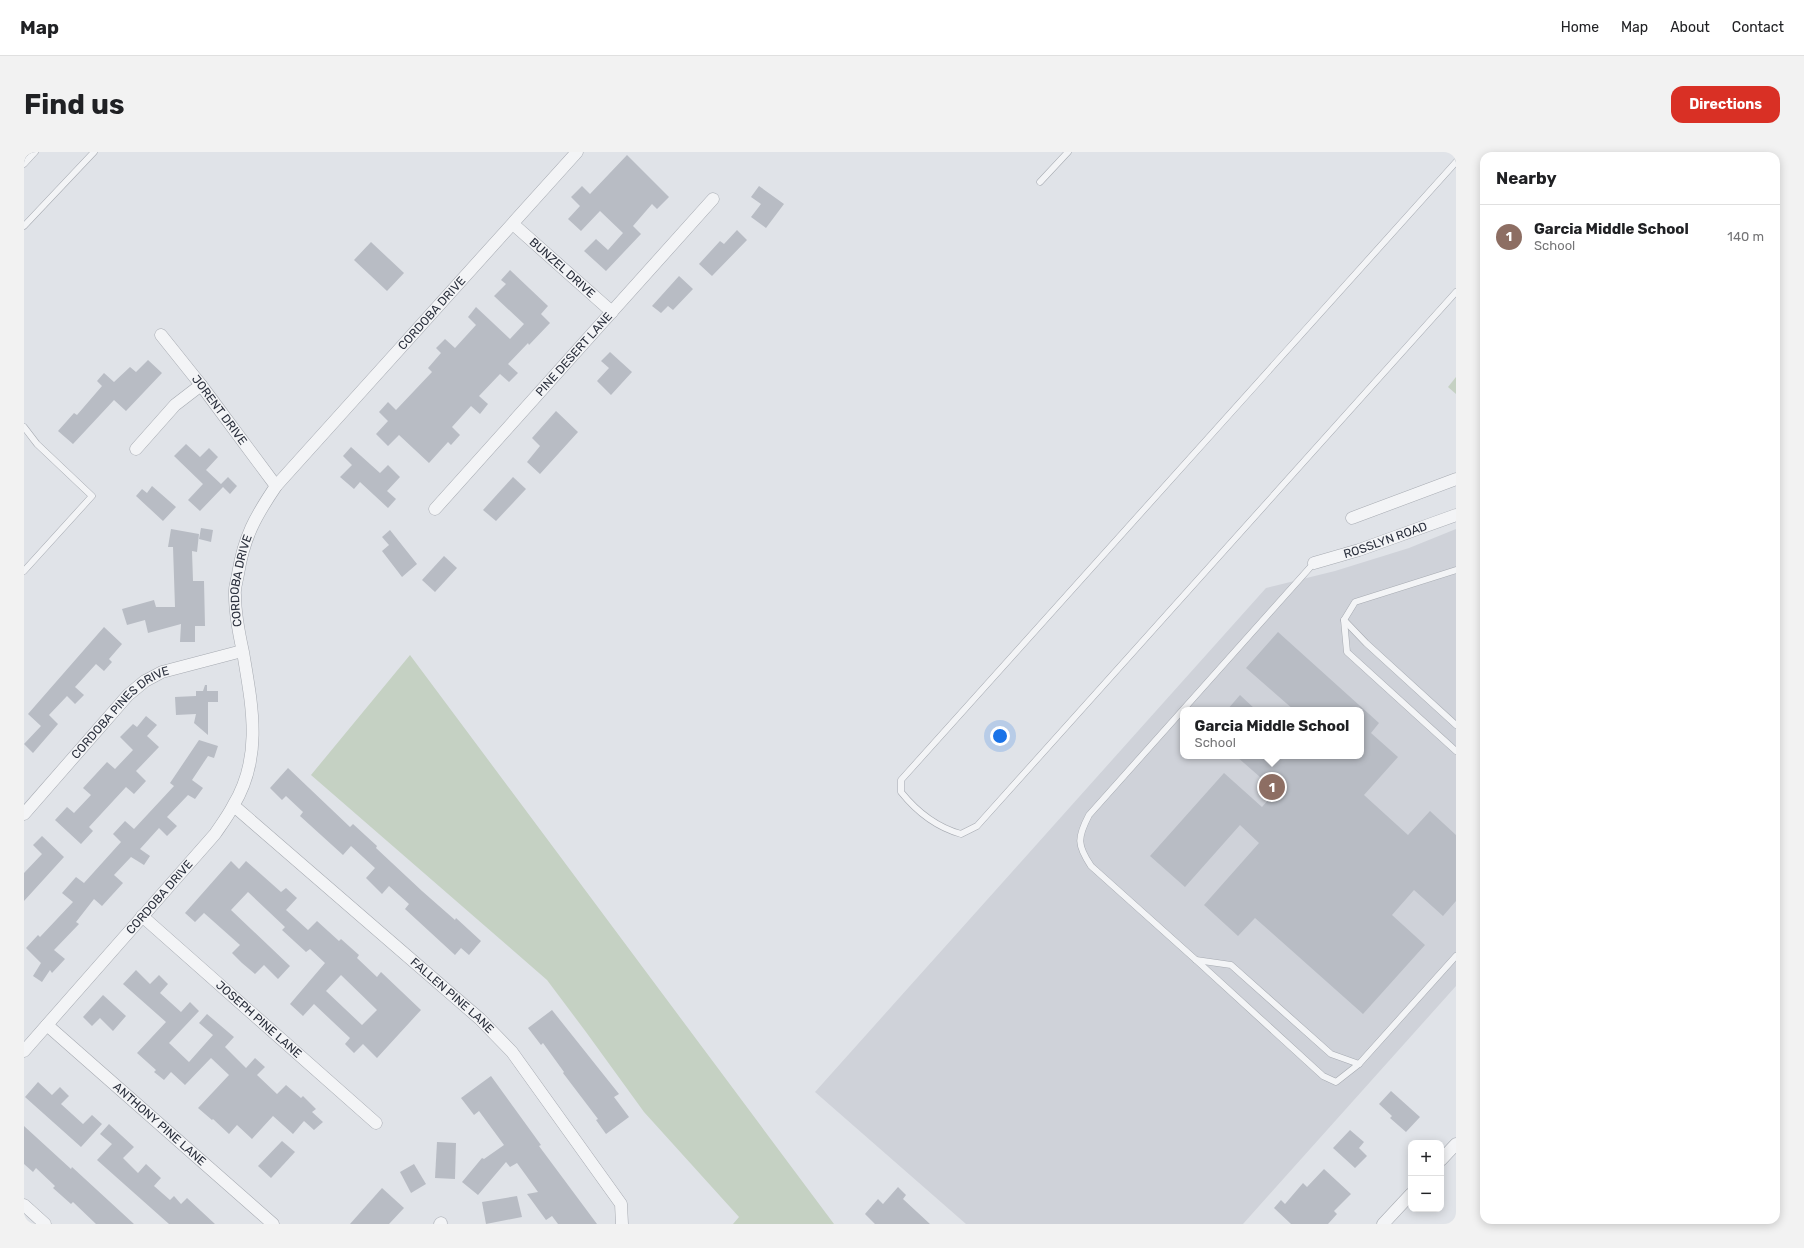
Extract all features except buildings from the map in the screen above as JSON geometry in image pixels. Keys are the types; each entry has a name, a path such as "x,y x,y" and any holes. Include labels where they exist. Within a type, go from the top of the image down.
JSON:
{"street":[{"name":"CORDOBA DRIVE","path":"24,1051 215,834 234,806 249,767 253,740 253,712 234,594 246,536 259,511 276,486 577,152"},
{"name":"PINE DESERT LANE","path":"436,509 713,199"},
{"name":"BUNZEL DRIVE","path":"513,224 612,312"},
{"name":"JORENT DRIVE","path":"161,335 201,385 276,486"},
{"path":"136,449 175,405 201,385"},
{"path":"1352,518 1456,479"},
{"name":"ROSSLYN ROAD","path":"1314,563 1367,547 1456,515"},
{"name":"CORDOBA PINES DRIVE","path":"24,814 128,695 145,681 162,672 242,651"},
{"name":"FALLEN PINE LANE","path":"234,806 480,1019 512,1052 621,1204 622,1224"},
{"name":"JOSEPH PINE LANE","path":"142,916 376,1123"},
{"name":"ANTHONY PINE LANE","path":"47,1025 273,1224"},
{"path":"1444,1157 1456,1144"},
{"path":"1384,1224 1408,1197"},
{"path":"24,1205 45,1224"}],"lane":[{"path":"24,164 35,152"},
{"path":"24,226 94,152"},
{"path":"1040,182 1068,152"},
{"path":"1456,162 901,780 901,792 910,803 929,820 946,830 961,834 977,826 1456,292"},
{"path":"24,427 37,444 92,496 24,571"},
{"path":"1185,707 1314,563"},
{"path":"1456,570 1355,602 1344,620 1348,652 1456,751"},
{"path":"1344,620 1366,643 1456,725"},
{"path":"1180,713 1089,815 1080,832 1081,851 1091,866 1323,1076 1336,1082 1359,1064 1456,956"},
{"path":"1196,960 1231,965 1331,1054 1359,1064"}],"shaded area":[{"path":"1456,529 1456,986 1243,1224 966,1224 815,1092 1266,588 1335,571 1409,548"}],"green space":[{"path":"1456,377 1456,394 1448,387"},
{"path":"410,655 834,1224 733,1224 739,1217 644,1112 547,980 311,775"}],"place":[{"name":"Garcia Middle School","path":"1272,787"}]}
